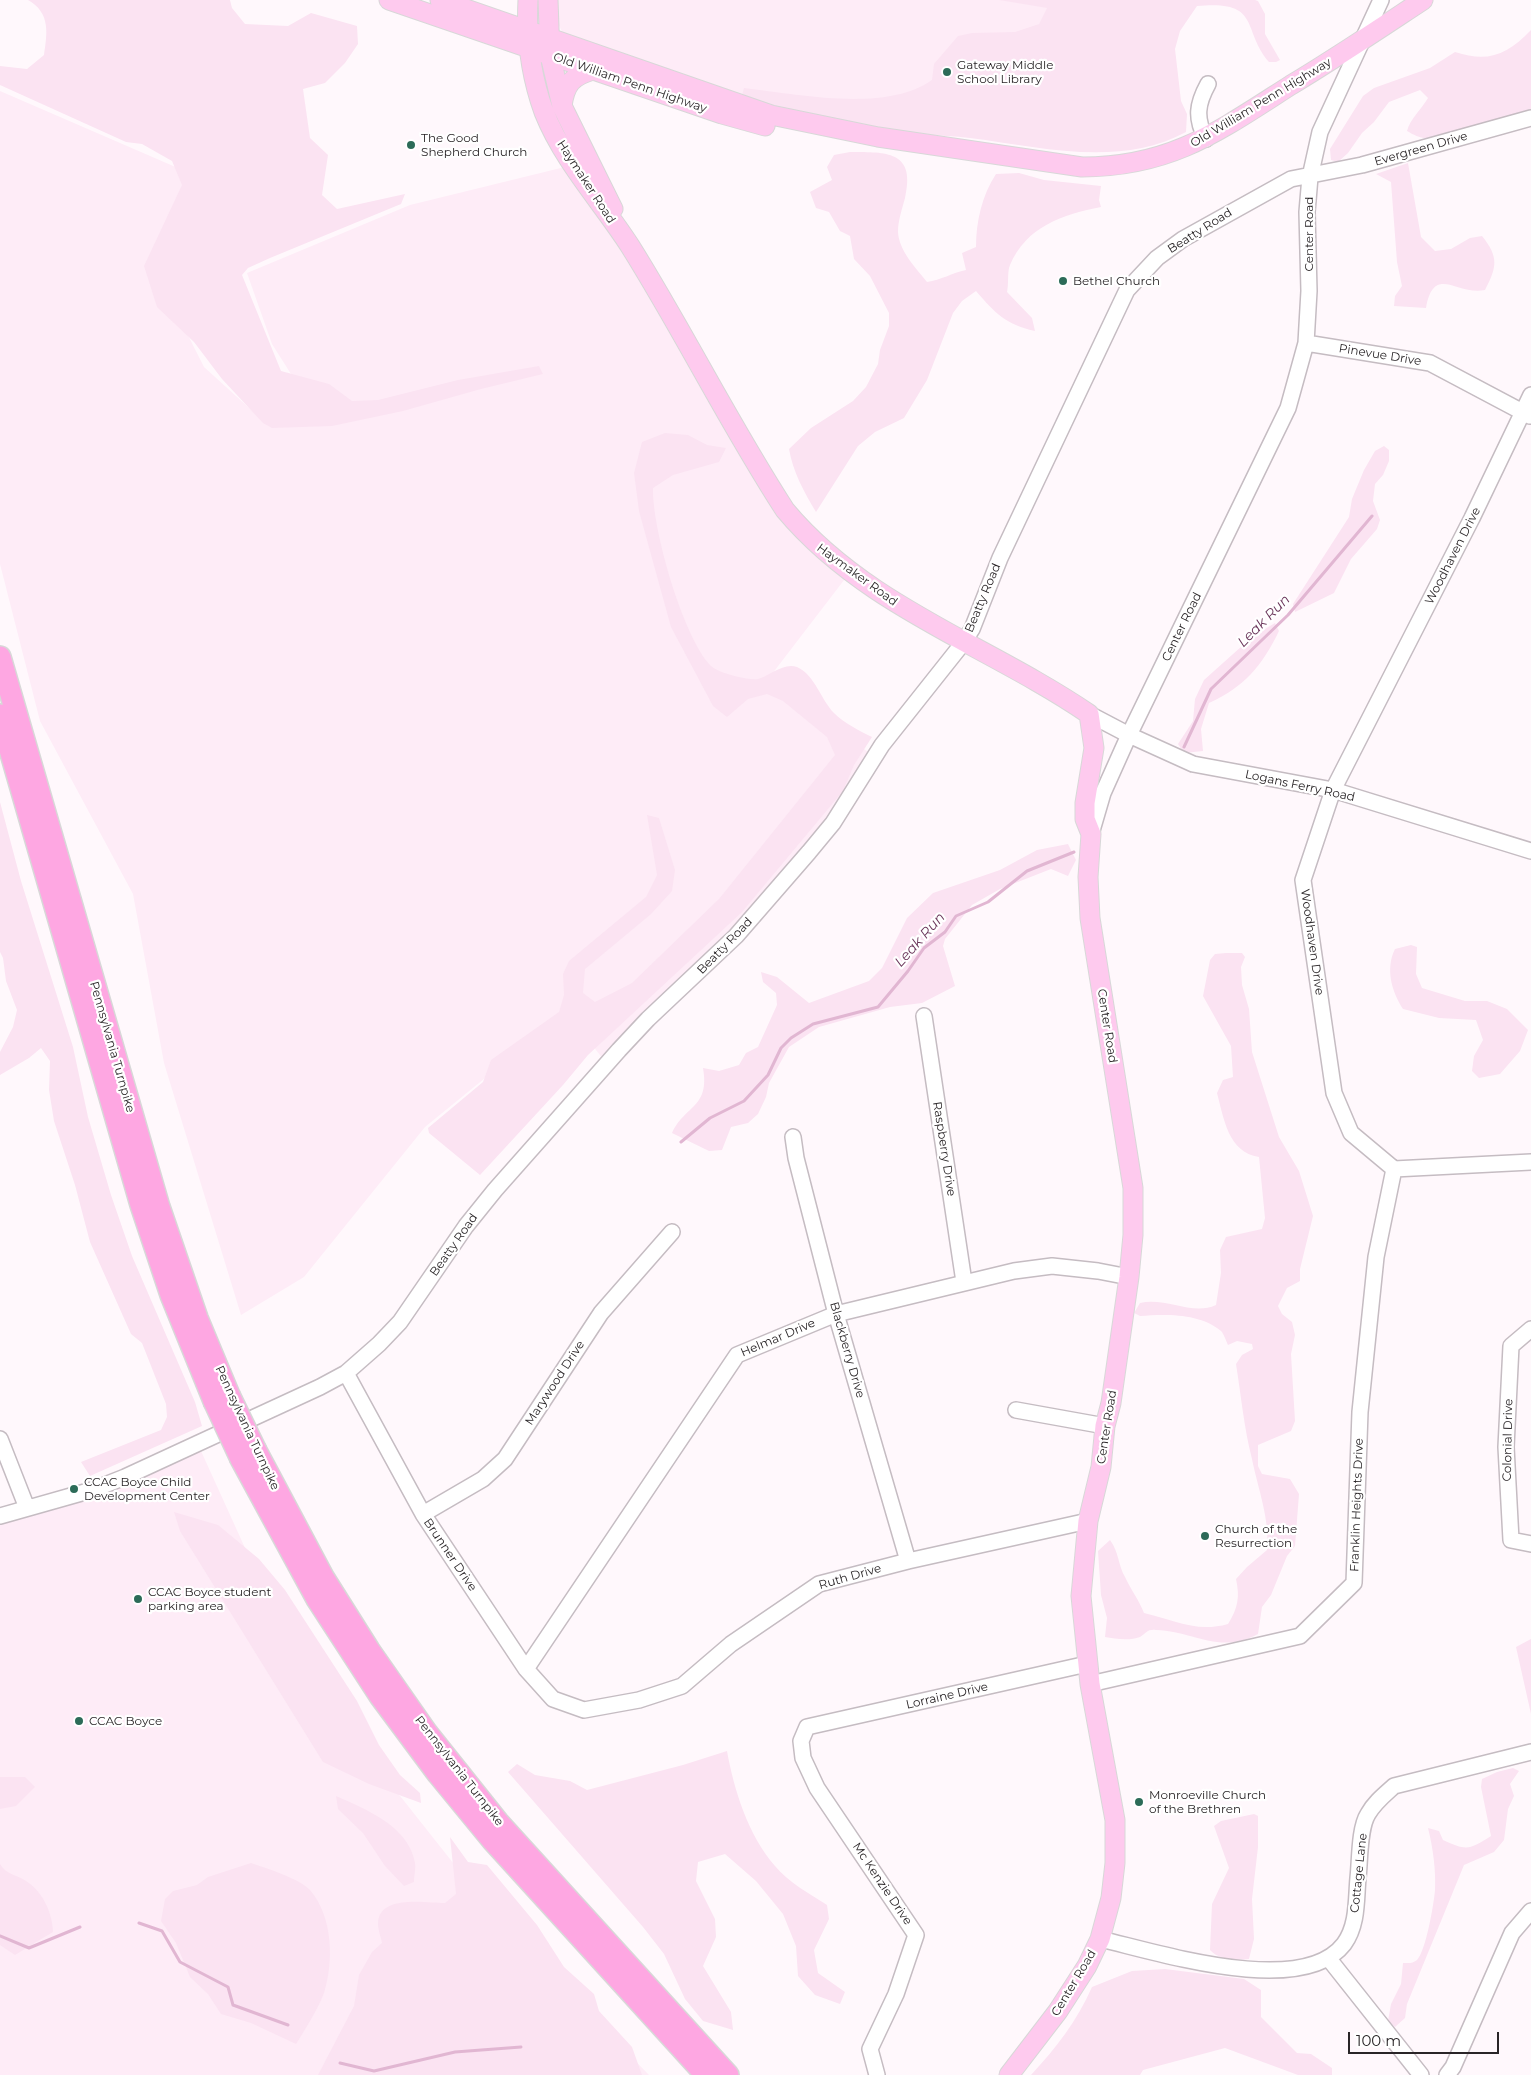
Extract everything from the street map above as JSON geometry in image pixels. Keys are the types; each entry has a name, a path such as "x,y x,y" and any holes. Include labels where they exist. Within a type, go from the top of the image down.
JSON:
{"highway":[{"name":"Pennsylvania Turnpike","path":"0,656 159,1207 222,1398"},
{"name":"Pennsylvania Turnpike","path":"0,715 141,1205 174,1303 222,1398 317,1599 380,1696 438,1774 493,1841 706,2075"},
{"name":"Pennsylvania Turnpike","path":"248,1455 369,1650 428,1733 526,1853 728,2075"}],"main road":[{"name":"Old William Penn Highway","path":"389,0 528,39 547,36 694,87 751,110 878,137 1052,165 1082,167 1108,167 1133,163 1179,150 1206,139 1361,42 1423,0"},
{"name":"Old William Penn Highway","path":"440,0 528,39 550,55 750,123 799,131 878,137"},
{"name":"Haymaker Road","path":"528,0 528,39 535,81 545,112 561,145 585,185 629,244"},
{"name":"Haymaker Road","path":"548,0 547,36 562,106 599,178 629,244 767,483 800,529 824,551 893,602 963,643 1053,690 1089,714"},
{"path":"562,106 564,92 571,80 593,70"},
{"path":"1089,714 1094,748 1087,785 1086,819 1091,834"},
{"name":"Center Road","path":"1009,2075 1058,2012 1087,1966 1100,1939 1112,1889 1115,1862 1115,1820 1090,1684 1081,1596 1088,1521 1100,1467 1105,1426 1112,1403 1129,1277 1133,1235 1133,1188 1090,918 1088,877 1091,834"}],"street":[{"name":"Center Road","path":"1091,834 1103,793 1128,735 1288,408 1306,343 1309,291 1307,212 1310,177 1320,132 1381,0"},
{"path":"1206,139 1200,127 1197,114 1199,100 1208,84"},
{"name":"Evergreen Drive","path":"1310,177 1362,166 1531,118"},
{"name":"Beatty Road","path":"0,1516 92,1490 125,1477 279,1406 346,1372 379,1344 400,1322 466,1226 495,1190 648,1019 736,936 810,852 838,815 882,745 963,643 972,629 1000,558 1128,290 1157,258 1183,239 1292,179 1310,177"},
{"name":"Pinevue Drive","path":"1306,343 1430,363 1526,415"},
{"name":"Woodhaven Drive","path":"1394,1169 1351,1133 1334,1093 1303,880 1333,790 1526,415 1531,394"},
{"name":"Haymaker Road","path":"1089,714 1128,735"},
{"name":"Logans Ferry Road","path":"1128,735 1193,764 1333,790 1531,851"},
{"name":"Raspberry Drive","path":"924,1016 964,1282"},
{"name":"Blackberry Drive","path":"793,1137 796,1158 836,1314 908,1561"},
{"path":"1394,1169 1531,1162"},
{"name":"Franklin Heights Drive","path":"1090,1684 1300,1636 1354,1583 1360,1412 1376,1256 1394,1169"},
{"name":"Marywood Drive","path":"424,1514 483,1479 505,1459 601,1313 672,1232"},
{"name":"Helmar Drive","path":"526,1669 737,1355 836,1314 964,1282 1052,1266 1098,1271 1129,1277"},
{"name":"Colonial Drive","path":"1531,1329 1511,1346 1506,1447 1511,1540 1531,1544"},
{"name":"Brunner Drive","path":"346,1372 424,1514 526,1669 553,1699 584,1710"},
{"path":"1016,1410 1105,1426"},
{"path":"0,1439 27,1508"},
{"name":"Ruth Drive","path":"584,1710 639,1700 682,1686 731,1644 819,1584 908,1561 1088,1521"},
{"name":"Lorraine Drive","path":"807,1727 1087,1664"},
{"name":"Mc Kenzie Drive","path":"807,1727 801,1741 803,1758 817,1788 916,1935 896,1994 870,2049 877,2075"},
{"name":"Cottage Lane","path":"1100,1939 1229,1969 1288,1970 1310,1966 1328,1959 1344,1943 1354,1923 1366,1815 1379,1799 1394,1786 1531,1752"},
{"path":"1447,2075 1453,2067 1512,1933 1531,1911"},
{"path":"1328,1959 1421,2075"}],"shaded area":[{"path":"28,0 230,0 232,8 245,24 288,26 311,13 357,26 358,44 345,63 325,83 303,89 310,138 328,155 322,195 337,209 405,194 401,204 270,258 248,268 242,275 281,371 329,384 352,401 378,400 458,380 539,366 543,374 403,411 332,426 272,428 263,423 222,379 194,342 157,307 144,266 182,185 172,161 142,144 126,142 0,85 0,66 27,69 44,55 46,24 41,11"},
{"path":"555,0 1073,0 923,105 772,106 562,32 558,23"},
{"path":"999,0 1255,0 1258,1 1265,14 1265,34 1280,60 1269,62 1261,50 1247,19 1241,12 1218,5 1197,6 1180,31 1175,49 1181,101 1187,114 1186,132 1160,143 1134,149 1107,152 1052,150 970,138 903,131 758,106 742,95 744,88 815,97 866,99 891,96 913,90 932,80 934,64 958,36 972,33 1015,32 1039,24 1047,8"},
{"path":"1531,30 1531,110 1454,134 1423,138 1407,131 1413,118 1428,98 1420,90 1389,102 1374,122 1362,133 1348,153 1338,162 1331,160 1330,149 1363,96 1374,88 1430,68 1455,52 1477,57 1505,51 1514,46"},
{"path":"0,91 194,175 158,276 204,367 258,416 291,374 272,344 247,273 410,205 573,165 767,483 851,571 772,674 874,757 833,823 607,1064 566,1012 425,1127 304,1277 241,1315 164,1063 133,894 40,721 0,564"},
{"path":"850,152 887,154 896,157 902,163 906,171 907,183 900,215 899,239 909,259 927,282 966,270 962,253 976,247 981,209 987,191 996,174 1019,173 1044,180 1101,186 1099,200 1101,207 1060,218 1047,224 1026,241 1010,265 1007,292 1032,318 1035,331 1016,325 1002,317 976,291 962,301 953,313 927,380 904,418 875,432 858,446 816,512 793,466 789,449 811,428 853,401 866,387 878,364 880,350 889,326 889,313 870,276 854,259 850,236 840,231 829,212 816,208 810,192 832,180 827,167 834,155"},
{"path":"1408,163 1421,237 1435,251 1451,249 1470,238 1482,236 1488,243 1494,256 1494,268 1485,290 1475,291 1441,284 1435,287 1430,295 1426,308 1394,306 1395,296 1402,286 1397,262 1391,182 1376,174"},
{"path":"665,433 688,435 707,445 726,448 719,462 673,475 653,488 658,529 671,582 680,608 700,652 716,670 748,679 758,679 787,666 797,667 809,676 829,708 838,717 872,737 854,765 843,791 742,912 588,1055 480,1175 429,1133 428,1128 483,1082 491,1060 559,1012 564,995 563,974 569,961 646,897 657,875 647,815 659,818 675,870 672,891 651,914 585,969 583,993 595,1002 632,983 719,899 835,755 827,737 783,701 767,694 748,699 727,717 713,706 671,627 639,511 634,473 642,442"},
{"path":"1384,446 1389,450 1389,461 1383,475 1375,484 1373,501 1380,520 1377,529 1351,559 1334,593 1295,612 1293,604 1349,517 1352,499 1364,470 1375,451"},
{"path":"1275,623 1279,631 1259,665 1232,690 1209,703 1201,729 1203,751 1184,753 1178,744 1193,721 1195,699 1204,680 1252,637"},
{"path":"0,802 21,881 73,1047 88,1117 111,1195 132,1256 195,1402 202,1426 90,1476 81,1462 161,1430 167,1417 166,1404 142,1343 131,1334 90,1242 75,1185 54,1121 49,1090 50,1061 41,1048 29,1058 0,1075 0,1052 13,1027 17,1010 6,981 3,958 0,952"},
{"path":"1068,844 1076,860 1068,876 1051,869 1000,889 972,905 945,939 943,946 955,986 922,1003 890,1007 819,1027 789,1047 769,1083 766,1097 758,1114 748,1123 731,1127 722,1150 709,1151 672,1133 677,1124 700,1099 704,1081 703,1068 719,1071 739,1065 746,1053 758,1047 777,1005 776,993 763,982 761,972 777,977 809,1003 869,981 882,968 907,918 933,893 1000,870 1037,850"},
{"path":"1411,945 1417,947 1416,974 1422,988 1465,1001 1487,1001 1507,1009 1528,1030 1520,1051 1500,1074 1479,1078 1472,1071 1474,1056 1483,1040 1476,1020 1439,1018 1403,1009 1393,988 1390,964 1395,949"},
{"path":"1242,953 1245,957 1241,967 1242,985 1249,1009 1252,1052 1279,1137 1299,1171 1313,1216 1300,1269 1300,1281 1287,1288 1278,1306 1282,1314 1292,1322 1295,1335 1291,1354 1295,1421 1291,1431 1258,1445 1258,1466 1262,1474 1290,1479 1299,1494 1295,1546 1287,1556 1271,1595 1262,1607 1258,1634 1244,1640 1231,1642 1219,1642 1170,1631 1153,1630 1132,1639 1109,1638 1105,1637 1107,1618 1101,1595 1098,1551 1110,1540 1123,1572 1144,1613 1186,1625 1206,1627 1228,1624 1237,1602 1236,1579 1267,1550 1265,1515 1247,1435 1236,1364 1242,1355 1253,1349 1252,1344 1237,1341 1228,1345 1221,1331 1213,1325 1193,1318 1171,1315 1140,1316 1134,1313 1140,1303 1150,1302 1188,1308 1207,1308 1216,1305 1221,1273 1220,1250 1226,1237 1262,1229 1265,1218 1259,1157 1240,1149 1234,1141 1225,1123 1217,1093 1223,1080 1233,1077 1231,1046 1203,996 1210,960 1215,954"},
{"path":"201,1451 270,1603 359,1744 465,1878 567,1991 649,2075 0,2075 0,1522 94,1497"},
{"path":"174,1512 218,1525 259,1559 285,1590 357,1701 379,1745 400,1775 420,1793 421,1803 369,1784 323,1762 180,1531"},
{"path":"1531,1639 1531,1714 1516,1647"},
{"path":"727,1751 738,1796 750,1826 765,1854 786,1877 827,1905 829,1919 814,1950 818,1973 845,1992 840,2004 815,1995 798,1976 796,1946 783,1914 756,1881 725,1854 698,1862 696,1881 715,1919 716,1937 703,1966 731,2012 733,2030 703,2021 685,1999 664,1954 643,1927 508,1772 517,1764 535,1775 570,1781 587,1790 683,1765"},
{"path":"1513,1768 1519,1771 1510,1784 1514,1796 1508,1809 1504,1840 1494,1852 1464,1865 1407,2004 1405,2018 1395,2027 1388,2021 1391,2004 1401,1984 1403,1963 1414,1962 1420,1955 1433,1905 1435,1867 1428,1828 1439,1831 1443,1840 1463,1847 1478,1844 1491,1836 1481,1787 1482,1779 1497,1772"},
{"path":"0,1777 25,1777 35,1787 16,1806 0,1809"},
{"path":"336,1796 372,1813 395,1829 411,1850 415,1863 414,1882 404,1886 385,1866 363,1833 338,1809"},
{"path":"1254,1814 1258,1816 1258,1847 1252,1899 1254,1939 1249,1959 1228,1959 1218,1956 1210,1950 1212,1904 1229,1868 1214,1826 1221,1821"},
{"path":"450,1837 468,1862 487,1865 537,1925 564,1967 594,1994 599,2011 632,2047 642,2075 318,2075 354,2006 359,1975 372,1952 382,1943 378,1926 380,1914 394,1904 404,1902 445,1903 456,1894"},
{"path":"251,1863 282,1874 310,1890 318,1901 327,1926 330,1953 324,1993 315,2013 296,2044 251,2023 221,2014 208,1994 190,1977 176,1943 161,1921 165,1899 173,1891 197,1885 208,1877"},
{"path":"0,1864 2,1868 26,1881 37,1891 46,1903 51,1917 53,1932 15,1955 0,1945"},
{"path":"1165,1969 1244,1979 1261,1990 1261,2017 1297,2053 1311,2054 1332,2068 1332,2075 1298,2075 1225,2048 1143,2070 1140,2075 1031,2075 1065,2034 1080,2011 1092,1987 1132,1971"}],"waterway":[{"name":"Leak Run","path":"1184,747 1211,689 1288,615 1372,516"},
{"name":"Leak Run","path":"681,1142 710,1118 744,1101 768,1075 781,1048 791,1038 813,1024 878,1007 908,971 924,948 945,932 956,916 988,902 1027,871 1074,852"},
{"path":"139,1923 162,1931 180,1962 228,1987 233,2005 288,2025"},
{"path":"0,1936 29,1948 80,1927"},
{"path":"340,2063 374,2071 455,2052 521,2047"}],"place":[{"name":"Gateway Middle School Library","path":"947,72"},
{"name":"The Good Shepherd Church","path":"411,145"},
{"name":"Bethel Church","path":"1063,281"},
{"name":"CCAC Boyce Child Development Center","path":"74,1489"},
{"name":"Church of the Resurrection","path":"1205,1536"},
{"name":"CCAC Boyce student parking area","path":"138,1599"},
{"name":"CCAC Boyce","path":"79,1721"},
{"name":"Monroeville Church of the Brethren","path":"1139,1802"}]}
